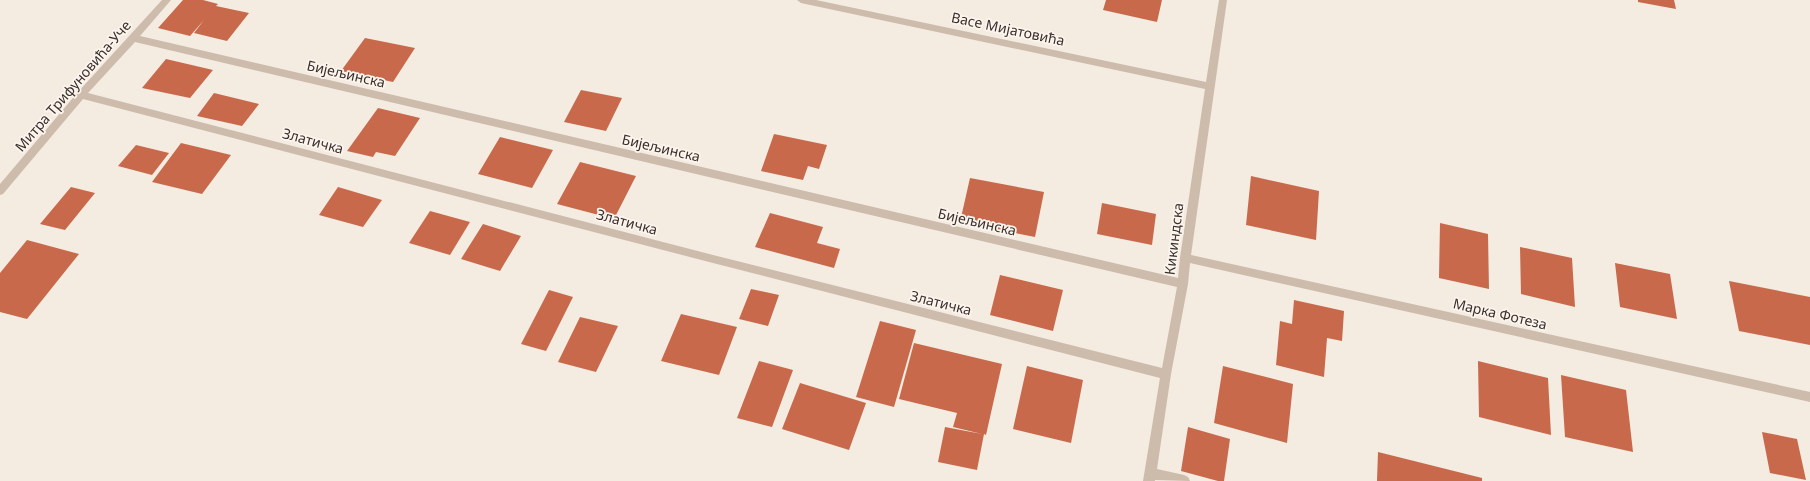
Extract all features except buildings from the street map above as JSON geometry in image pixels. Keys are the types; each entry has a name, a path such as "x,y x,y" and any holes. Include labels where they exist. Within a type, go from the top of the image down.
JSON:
{"street":[{"name":"Митра Трифуновића-Уче","path":"0,191 81,96 167,0"},
{"name":"Васе Мијатовића","path":"801,0 1209,86"},
{"name":"Кикиндска","path":"1150,477 1166,374 1183,284 1185,258 1209,86 1223,0"},
{"name":"Бијељинска","path":"133,38 1183,284"},
{"name":"Златичка","path":"81,96 720,261 1166,374"},
{"name":"Марка Фотеза","path":"1185,258 1810,397"},
{"path":"1150,477 1184,481"}]}
